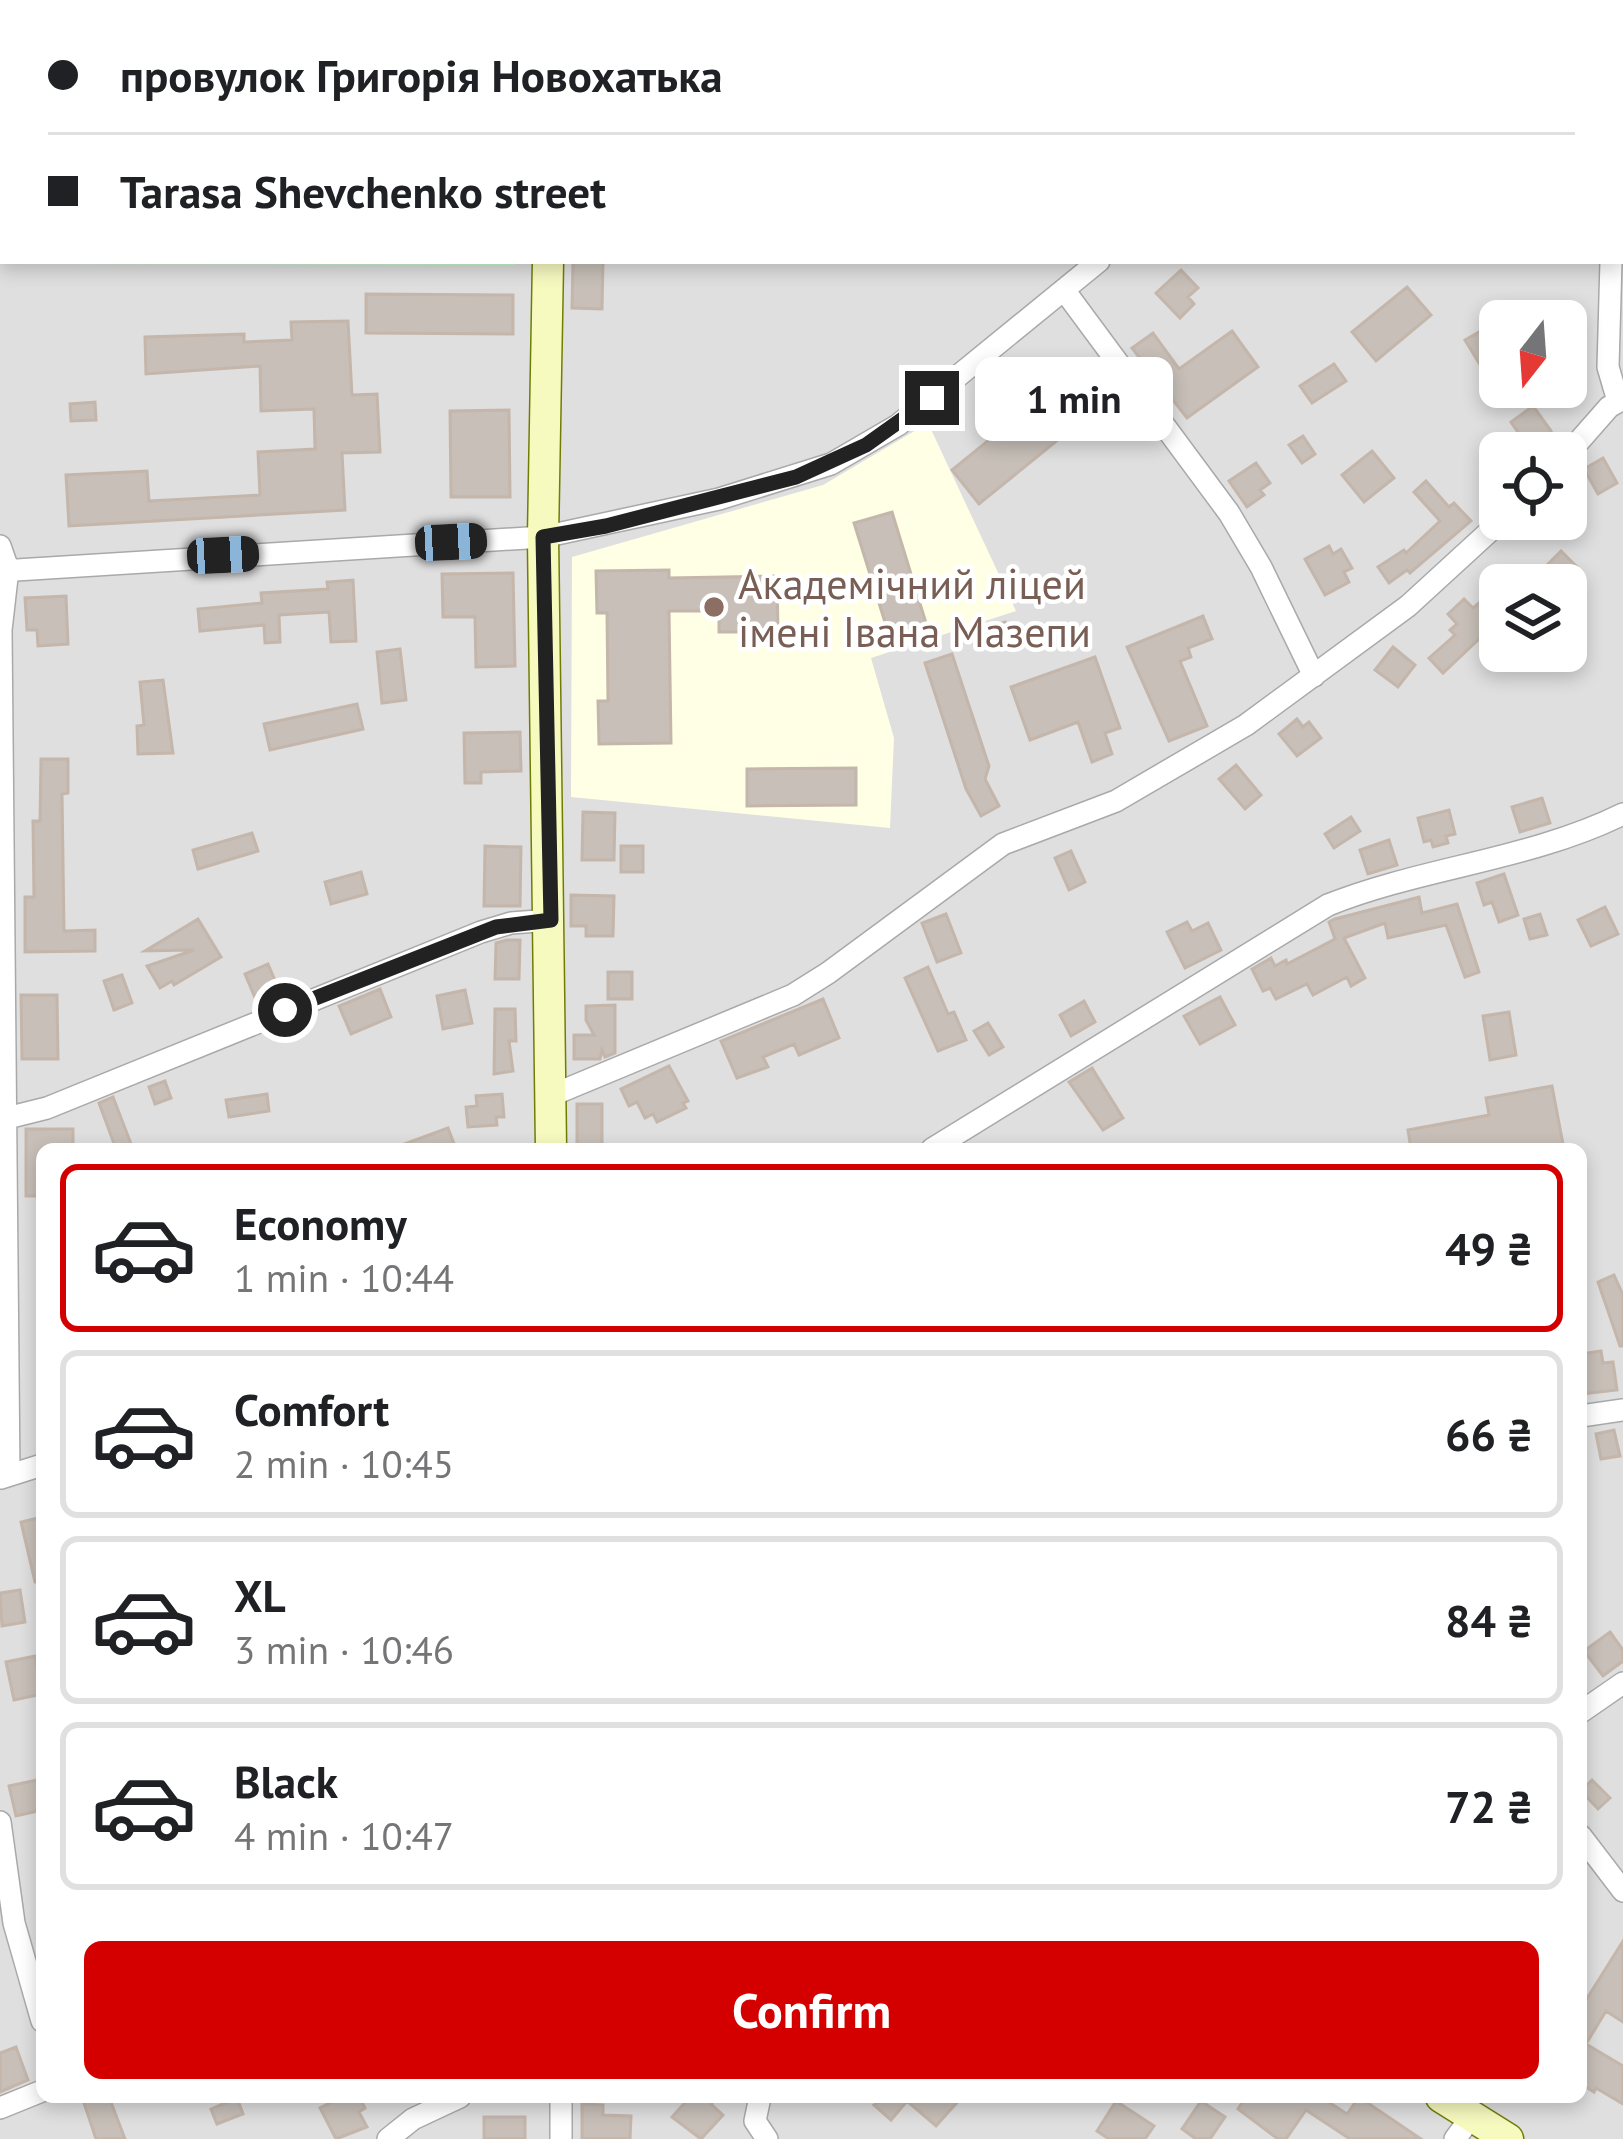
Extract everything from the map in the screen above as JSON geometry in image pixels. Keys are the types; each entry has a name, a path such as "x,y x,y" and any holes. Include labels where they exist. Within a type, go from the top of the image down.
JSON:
{"street":[{"path":"548,264 543,537 551,1143"},
{"path":"4,570 543,537 719,499 831,464 898,424 1095,264"},
{"path":"1587,435 1620,400 1608,367 1611,264"},
{"path":"1064,290 1229,513 1268,580 1314,676"},
{"path":"550,1096 793,995 1003,844 1116,801 1213,747 1408,606 1480,540"},
{"path":"0,546 4,570 7,1118 5,1476 36,1467"},
{"path":"942,1143 1328,905 1480,864 1623,814"},
{"path":"7,1118 47,1108 438,948 511,923 551,920"},
{"path":"1587,1415 1623,1410"},
{"path":"1587,1708 1623,1683"},
{"path":"0,1822 14,1923 36,2000"},
{"path":"1587,1845 1623,1891"},
{"path":"0,2108 36,2093"},
{"path":"388,2139 413,2119 447,2103"},
{"path":"561,2103 561,2139"},
{"path":"759,2103 755,2121 766,2139"},
{"path":"1445,2103 1463,2128 1508,2139"}],"shaded area":[{"path":"0,264 1623,264 1623,2139 0,2139"},
{"name":"Академічний ліцей імені Івана Мазепи","path":"928,423 1016,611 871,658 894,738 890,828 571,797 572,557 823,485"}],"green space":[{"path":"20,264 515,264 515,265"}],"building":[{"path":"573,264 603,264 602,309 572,308"},
{"path":"1181,270 1198,288 1188,297 1194,304 1180,318 1156,293"},
{"path":"1407,287 1431,315 1376,361 1352,332"},
{"path":"366,294 513,295 513,334 366,333"},
{"path":"348,321 352,395 377,394 380,452 342,453 345,510 69,526 66,475 147,471 149,501 260,495 258,452 315,449 314,409 261,411 260,366 146,374 145,337 244,334 244,342 292,340 291,322"},
{"path":"1232,331 1258,367 1187,418 1132,348 1153,333 1179,369"},
{"path":"1479,332 1479,363 1465,340"},
{"path":"1334,364 1346,381 1312,403 1300,386"},
{"path":"1048,392 1075,426 979,504 952,470"},
{"path":"95,402 96,420 71,421 70,404"},
{"path":"1534,408 1551,431 1518,432 1511,422"},
{"path":"509,410 510,497 451,497 450,411"},
{"path":"1303,436 1315,454 1302,463 1289,445"},
{"path":"1372,451 1394,478 1364,502 1342,475"},
{"path":"1603,458 1617,483 1598,494 1587,467"},
{"path":"1256,463 1270,483 1260,490 1264,495 1247,507 1229,481"},
{"path":"1426,481 1449,507 1454,503 1471,521 1410,573 1407,570 1389,583 1378,567 1406,553 1440,521 1414,492"},
{"path":"892,512 926,623 889,635 854,523"},
{"path":"1329,546 1333,554 1341,549 1352,568 1344,572 1349,582 1325,595 1305,559"},
{"path":"1561,551 1574,564 1548,564"},
{"path":"669,570 669,578 777,576 778,632 719,632 719,611 669,611 671,743 599,744 598,701 608,701 607,613 597,613 596,571"},
{"path":"513,573 515,666 476,667 475,617 443,617 442,574"},
{"path":"353,580 356,641 331,642 329,612 279,615 280,642 265,643 264,625 200,631 198,609 262,603 261,593 328,589 327,582"},
{"path":"66,596 68,644 38,646 37,630 27,630 25,598"},
{"path":"1464,599 1473,608 1479,603 1479,639 1443,673 1429,658 1455,635 1450,630 1457,624 1448,614"},
{"path":"1203,616 1212,639 1188,648 1191,657 1180,661 1207,726 1169,741 1127,647"},
{"path":"1005,622 1010,639 989,645 984,628"},
{"path":"1393,647 1415,665 1398,687 1375,670"},
{"path":"400,649 406,700 382,703 377,652"},
{"path":"952,654 989,766 985,779 999,806 981,816 966,789 925,663"},
{"path":"1095,657 1120,728 1105,733 1112,754 1092,762 1078,722 1030,740 1011,687"},
{"path":"163,680 173,753 138,754 137,726 144,725 140,682"},
{"path":"357,704 363,729 270,750 264,724"},
{"path":"1297,719 1303,727 1309,722 1321,738 1297,756 1279,734"},
{"path":"520,732 521,771 481,772 481,783 465,783 464,733"},
{"path":"41,759 68,759 68,793 62,794 64,931 95,930 95,951 25,952 25,897 34,897 33,821 40,821"},
{"path":"1236,765 1261,795 1245,809 1219,779"},
{"path":"856,768 856,805 747,806 747,769"},
{"path":"1542,798 1550,823 1520,832 1512,807"},
{"path":"1449,810 1455,834 1446,836 1448,843 1433,847 1431,840 1424,842 1418,818"},
{"path":"583,812 615,813 614,860 582,860"},
{"path":"1351,817 1360,831 1334,848 1325,834"},
{"path":"252,833 258,851 198,869 193,850"},
{"path":"1389,840 1397,865 1368,874 1360,850"},
{"path":"485,846 521,847 520,906 484,906"},
{"path":"621,846 643,846 643,872 621,872"},
{"path":"1071,851 1085,882 1069,890 1055,858"},
{"path":"361,872 367,894 331,904 325,882"},
{"path":"1504,874 1518,915 1499,922 1492,902 1484,905 1477,883"},
{"path":"571,895 614,896 613,936 586,936 586,926 571,926"},
{"path":"1419,897 1422,913 1457,904 1479,972 1465,977 1446,925 1388,938 1385,923 1344,938 1365,978 1351,986 1347,977 1313,995 1307,984 1276,999 1270,988 1263,991 1252,969 1271,958 1275,966 1286,960 1287,964 1335,939 1329,922"},
{"path":"1605,907 1618,934 1591,946 1578,920"},
{"path":"946,914 961,953 937,962 922,923"},
{"path":"1540,914 1547,935 1530,939 1524,919"},
{"path":"198,919 221,957 174,985 172,981 160,988 147,966 194,950 145,951"},
{"path":"1187,922 1192,931 1208,923 1221,950 1185,968 1167,932"},
{"path":"520,940 519,979 495,979 496,943"},
{"path":"268,964 279,990 256,1000 245,974"},
{"path":"928,967 948,1014 954,1012 966,1040 938,1051 905,978"},
{"path":"608,972 632,972 632,999 608,999"},
{"path":"122,975 132,1003 114,1010 104,981"},
{"path":"380,989 391,1017 351,1034 339,1006"},
{"path":"465,990 472,1023 443,1029 437,996"},
{"path":"21,995 57,995 58,1059 22,1059"},
{"path":"1220,997 1235,1025 1200,1044 1184,1016"},
{"path":"823,999 839,1038 799,1055 794,1044 763,1057 768,1067 737,1078 721,1041"},
{"path":"1084,1001 1095,1022 1071,1036 1060,1015"},
{"path":"615,1005 615,1053 605,1057 602,1050 600,1059 574,1059 574,1035 594,1035 586,1020 586,1006"},
{"path":"495,1009 515,1009 516,1041 509,1041 513,1071 494,1074"},
{"path":"1509,1012 1516,1055 1490,1060 1483,1016"},
{"path":"988,1023 1003,1047 989,1055 974,1031"},
{"path":"669,1066 688,1101 683,1103 686,1108 657,1122 653,1114 645,1118 637,1102 629,1106 621,1089"},
{"path":"1092,1068 1123,1118 1103,1130 1069,1082"},
{"path":"165,1081 171,1098 155,1104 149,1087"},
{"path":"1552,1086 1563,1143 1410,1143 1408,1130 1489,1115 1486,1098"},
{"path":"267,1094 269,1111 229,1117 226,1100"},
{"path":"502,1094 504,1117 496,1117 497,1125 468,1127 466,1107 477,1106 476,1096"},
{"path":"113,1097 131,1143 114,1143 99,1103"},
{"path":"577,1104 602,1104 602,1143 577,1143"},
{"path":"448,1128 454,1143 407,1143"},
{"path":"26,1129 73,1129 73,1143 36,1143 36,1196 26,1196"},
{"path":"1614,1275 1623,1295 1623,1346 1598,1282"},
{"path":"1601,1351 1603,1363 1613,1362 1617,1390 1587,1393 1587,1353"},
{"path":"1614,1430 1620,1456 1601,1459 1596,1434"},
{"path":"36,1518 36,1582 35,1582 21,1522"},
{"path":"20,1590 25,1622 2,1626 0,1593"},
{"path":"1610,1632 1623,1650 1623,1661 1603,1676 1587,1649"},
{"path":"35,1656 36,1695 14,1700 6,1662"},
{"path":"36,1780 36,1811 16,1816 9,1786"},
{"path":"1592,1780 1610,1798 1598,1809 1587,1797"},
{"path":"1623,1941 1623,2022 1606,2011 1587,2042 1587,1998"},
{"path":"1587,2045 1623,2066 1623,2104 1596,2088 1594,2092 1587,2088"},
{"path":"16,2047 28,2080 0,2092 0,2053"},
{"path":"84,2103 111,2103 125,2139 96,2139"},
{"path":"239,2103 243,2114 217,2124 211,2109"},
{"path":"330,2103 362,2103 365,2108 359,2112 367,2127 336,2139 320,2108"},
{"path":"685,2103 712,2103 723,2115 701,2139 672,2117"},
{"path":"878,2103 905,2103 891,2120 874,2105"},
{"path":"909,2103 957,2103 936,2126"},
{"path":"1115,2103 1154,2126 1145,2139 1109,2139 1097,2131"},
{"path":"1200,2103 1225,2117 1210,2139 1196,2139 1182,2129"},
{"path":"1242,2103 1330,2103 1347,2114 1355,2103 1368,2103 1421,2139 1350,2139 1306,2110 1286,2139 1278,2139 1238,2109"},
{"path":"582,2104 603,2105 603,2115 631,2116 630,2139 582,2139"},
{"path":"484,2117 525,2117 525,2139 484,2139"}],"place":[{"name":"Академічний ліцей імені Івана Мазепи","path":"714,607"}],"route":[{"path":"285,1010 496,927 551,920 543,537 606,526 796,477 866,445 932,398"}]}
